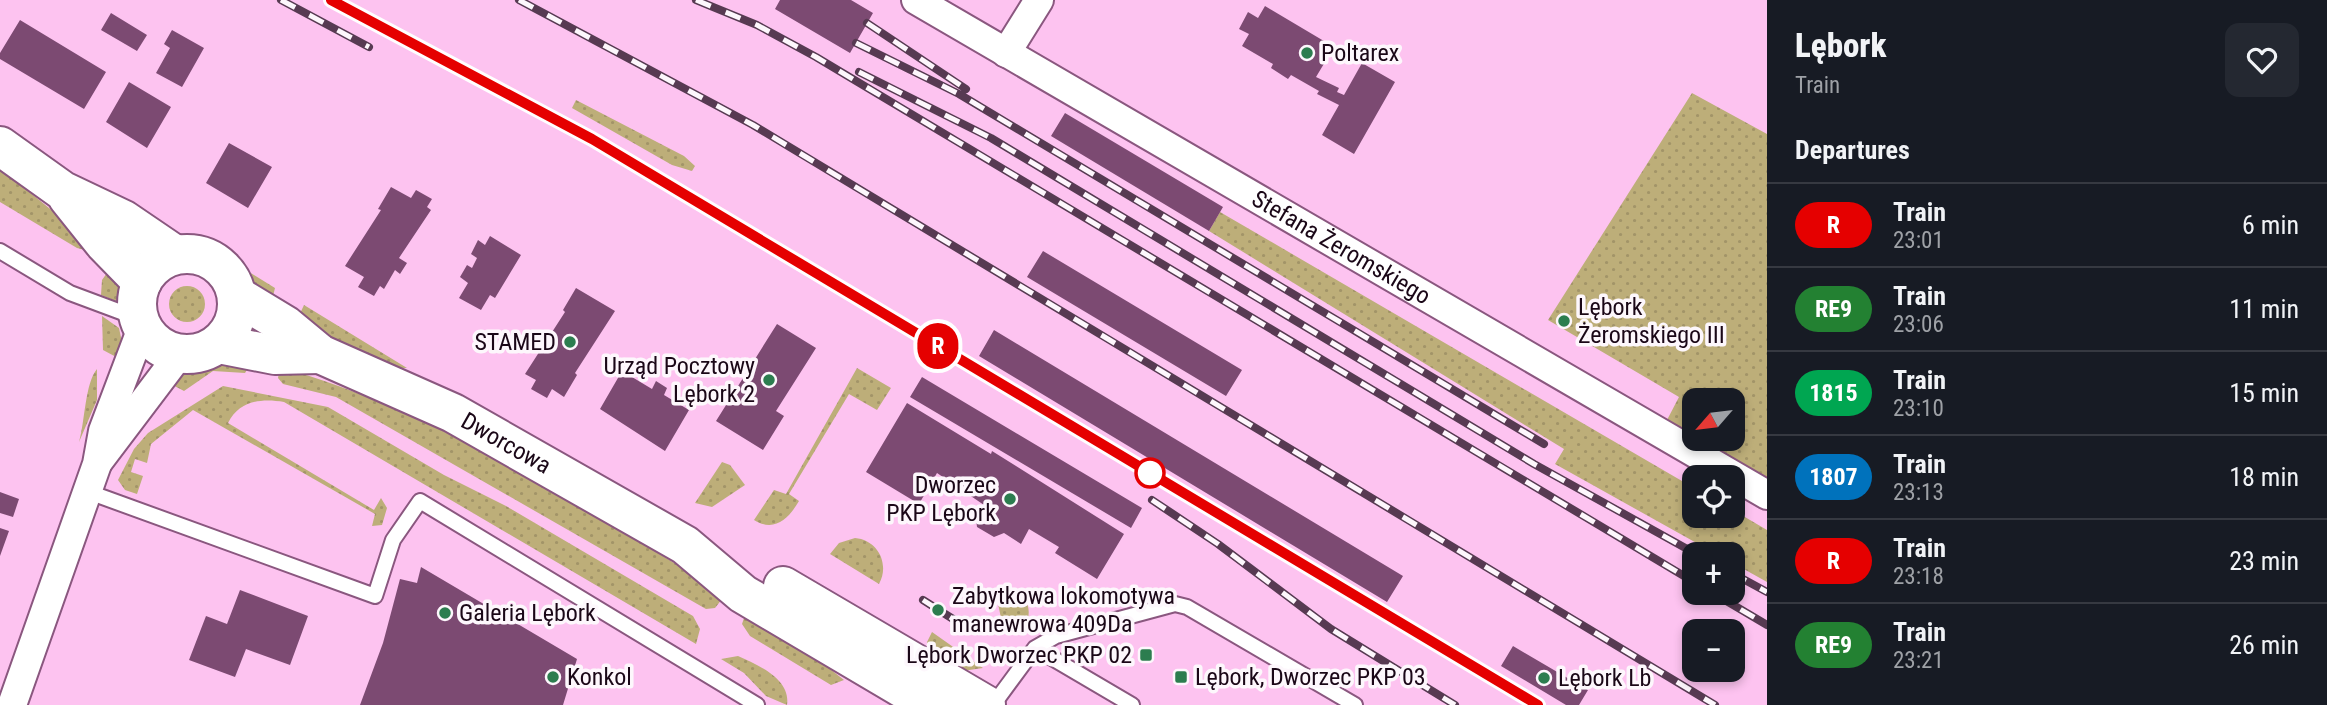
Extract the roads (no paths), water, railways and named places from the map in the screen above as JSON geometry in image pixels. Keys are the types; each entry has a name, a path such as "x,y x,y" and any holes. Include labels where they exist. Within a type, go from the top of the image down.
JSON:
{"street":[{"name":"Stefana Żeromskiego","path":"916,0 1767,495"},
{"path":"1006,53 1039,0"},
{"path":"0,146 63,191 124,220 174,254 207,258 221,267 232,280 237,296 235,322 219,344 204,352 179,355 155,343 141,309 104,243 63,191"},
{"path":"12,705 97,464 103,431 141,309 159,263 174,254"},
{"name":"Dworcowa","path":"237,296 285,326 320,354 453,413 685,545 743,594 931,705"},
{"name":"Dworcowa","path":"219,344 275,355 320,354"},
{"path":"97,464 179,355"},
{"name":"Dworcowa","path":"685,545 720,553 757,571 986,705"}],"lane":[{"path":"0,251 70,293 141,309"},
{"path":"86,491 375,596 393,540 420,501 757,705"},
{"path":"993,705 1035,648 1056,636 1175,604 1196,613 1354,705"},
{"path":"1035,648 1132,705"}],"railway":[{"path":"281,0 369,47"},
{"path":"332,0 592,139 1538,705"},
{"path":"519,0 753,125 1715,705"},
{"path":"696,0 757,25 816,57 1682,575"},
{"path":"867,23 966,89"},
{"path":"856,43 959,94 1544,444"},
{"path":"859,72 991,138 1534,464 1682,546"},
{"path":"1152,500 1218,544 1331,629 1455,705"},
{"path":"1745,580 1767,592"},
{"path":"923,600 953,619"},
{"path":"1733,605 1767,625"}],"train":[{"name":"R","path":"331,0 592,139 1538,705"}],"place":[{"name":"Poltarex","path":"1307,53"},
{"name":"Lębork Żeromskiego III","path":"1564,321"},
{"name":"STAMED","path":"570,342"},
{"name":"Urząd Pocztowy Lębork 2","path":"769,380"},
{"name":"Dworzec PKP Lębork","path":"1010,499"},
{"name":"Zabytkowa lokomotywa manewrowa 409Da","path":"938,610"},
{"name":"Galeria Lębork","path":"445,613"},
{"name":"Lębork Dworzec PKP 02","path":"1146,655"},
{"name":"Konkol","path":"553,677"},
{"name":"Lębork, Dworzec PKP 03","path":"1181,677"},
{"name":"Lębork Lb","path":"1544,678"}]}
